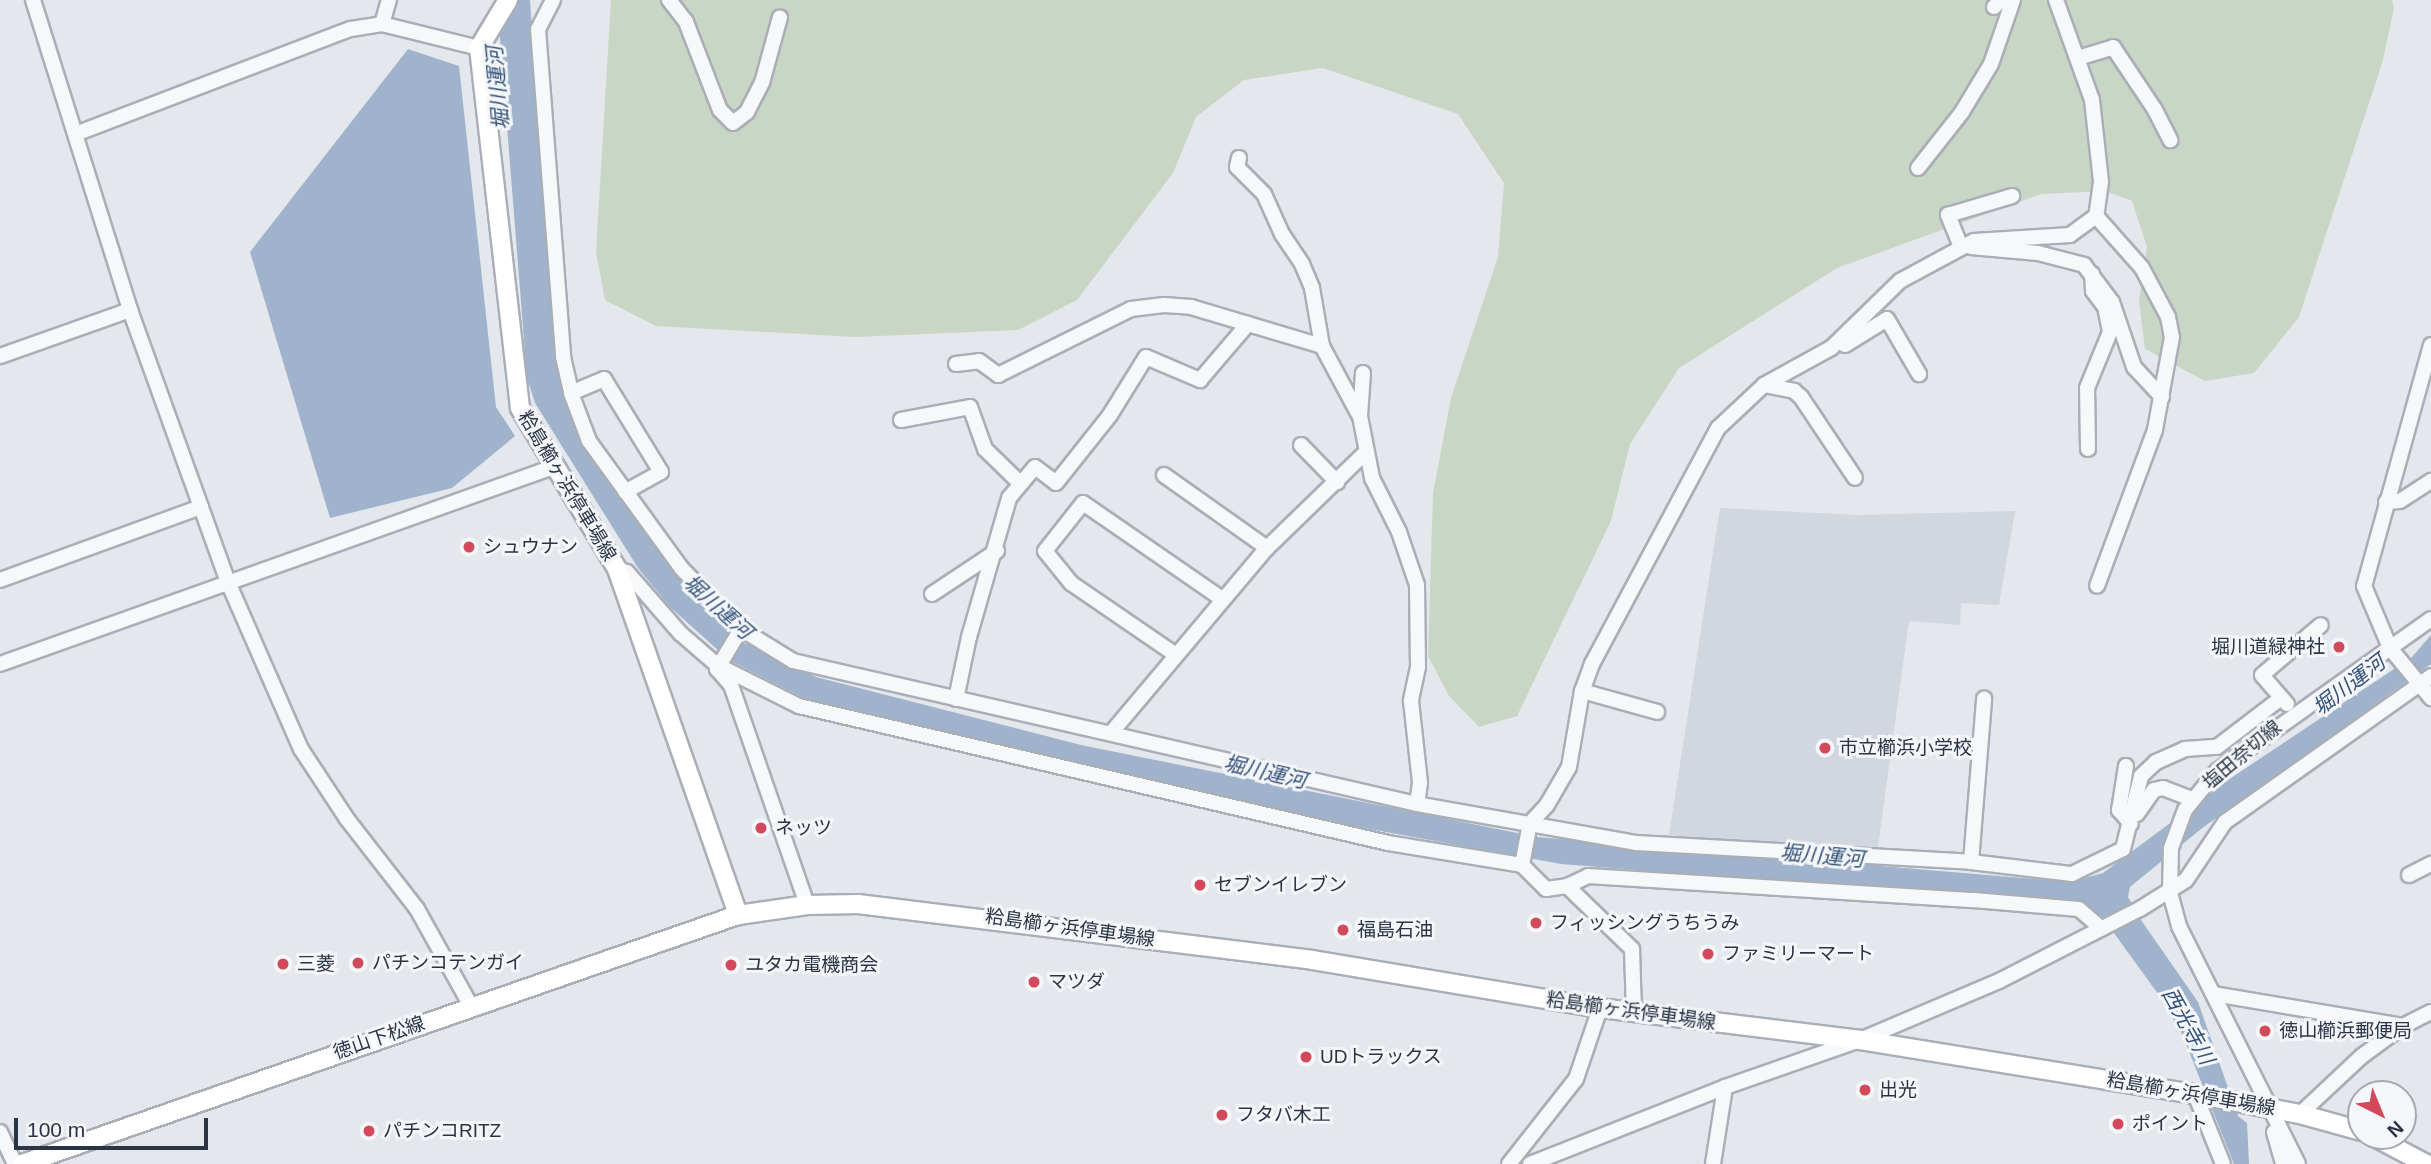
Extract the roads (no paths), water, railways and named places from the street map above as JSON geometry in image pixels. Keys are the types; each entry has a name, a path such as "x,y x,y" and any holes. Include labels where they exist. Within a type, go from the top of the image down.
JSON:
{"main road":[{"path":"482,40 508,0"},
{"name":"粭島櫛ヶ浜停車場線","path":"482,40 513,378 520,408 617,569 738,915 807,905 912,908 1003,919 1313,960 1600,1009 1860,1040 2195,1094 2300,1114 2347,1127"},
{"name":"徳山下松線","path":"22,1164 738,915"},
{"path":"2400,1150 2426,1164"}],"street":[{"path":"33,0 78,133 130,310 228,582 301,749 347,819 417,909 471,1006"},
{"path":"382,24 389,0"},
{"path":"553,0 538,29 563,357 570,393 589,441 682,569 739,631 793,661 1417,804 1529,826 1636,843 1971,862 2081,872 2123,849 2132,824 2141,776 2155,762 2185,749 2217,747 2281,698"},
{"path":"670,0 686,22 720,110 733,123 747,112 762,83 780,17"},
{"path":"1918,167 1962,112 1991,64 2013,0"},
{"path":"1522,862 1529,826 1547,805 1569,767 1582,691 1718,428 1764,385 1831,348 1900,281 1961,247 1995,236 2070,235 2096,216 2101,182 2096,129 2078,58 2056,0"},
{"path":"78,133 351,29 382,24 482,40"},
{"path":"2078,58 2113,47 2155,110 2170,140"},
{"path":"1238,158 1237,167 1264,194 1282,234 1302,264 1312,288 1322,346 1360,416"},
{"path":"1961,247 1948,215 2012,197"},
{"path":"2096,216 2142,268 2168,317 2172,337 2155,430 2097,586"},
{"path":"1961,247 2005,248 2074,260 2092,273 2112,302 2134,367 2162,397"},
{"path":"2088,449 2087,388 2110,332 2105,307 2093,291 2092,273"},
{"path":"956,364 979,361 998,375 1131,309 1164,304 1248,324 1322,346"},
{"path":"0,356 130,310"},
{"path":"1831,348 1842,348 1887,319 1919,374"},
{"path":"956,699 969,637 997,551 1009,498 1035,467 1056,482 1110,415 1146,357 1200,380 1248,324"},
{"path":"2431,345 2426,378 2386,502 2364,586 2392,651 2423,680 2431,698"},
{"path":"1363,373 1360,416 1366,452 1376,491 1399,532 1416,585 1418,667 1411,701 1420,783 1417,804"},
{"path":"570,393 604,379 661,472 625,492"},
{"path":"1764,385 1794,391 1801,397 1855,478"},
{"path":"901,420 970,407 985,449 1021,484"},
{"path":"1301,445 1337,482"},
{"path":"1111,733 1267,548 1366,452"},
{"path":"0,663 556,466"},
{"path":"1164,475 1267,548"},
{"path":"2386,502 2400,501 2431,481"},
{"path":"1176,655 1071,583 1045,551 1083,503 1222,599"},
{"path":"0,580 201,507"},
{"path":"932,594 997,551"},
{"path":"617,569 627,572 680,633 750,684 835,717 1388,843 1522,862 1546,889 1567,886 1588,876 1974,900 2079,909 2102,929"},
{"name":"塩田奈切線","path":"2267,1107 2179,926 2169,892 2169,862 2188,804 2244,749 2392,651 2431,619"},
{"path":"2295,713 2262,675 2321,625"},
{"path":"718,662 739,631"},
{"path":"718,662 731,685 807,905"},
{"path":"1530,1164 1725,1087 1860,1040 1999,981 2140,909 2169,892 2197,868 2208,842 2225,822 2423,680"},
{"path":"1582,691 1657,712"},
{"path":"1971,862 1984,699"},
{"path":"2126,766 2119,810 2132,824"},
{"path":"2132,824 2154,790 2163,788 2188,804"},
{"path":"2409,875 2431,864"},
{"path":"1567,886 1632,949 1634,1013"},
{"path":"2214,994 2403,1026"},
{"path":"1509,1164 1576,1079 1600,1009"},
{"path":"2300,1114 2335,1079 2403,1026 2431,1012"},
{"path":"1713,1164 1725,1087"},
{"path":"2195,1094 2223,1164"},
{"path":"2267,1107 2283,1164"},
{"path":"2267,1107 2298,1164"},
{"path":"0,1132 15,1164"}],"water":[{"name":"西光寺川","path":"497,0 530,0 556,363 584,441 650,541 711,613 744,643 816,677 1081,745 1537,837 2071,882 2103,873 2228,780 2412,657 2431,635 2431,664 2201,829 2130,887 2128,897 2141,920 2198,1002 2238,1116 2247,1123 2249,1164 2234,1164 2182,1034 2161,998 2103,918 2085,905 1561,864 1298,816 824,708 729,660 670,607 638,568 535,403 527,378"},
{"path":"408,49 459,66 496,407 515,436 452,488 330,518 250,252"}],"place":[{"name":"シュウナン","path":"469,547"},
{"name":"堀川道緑神社","path":"2339,647"},
{"name":"市立櫛浜小学校","path":"1825,748"},
{"name":"ネッツ","path":"761,828"},
{"name":"セブンイレブン","path":"1200,885"},
{"name":"フィッシングうちうみ","path":"1536,923"},
{"name":"福島石油","path":"1343,930"},
{"name":"ファミリーマート","path":"1708,954"},
{"name":"パチンコテンガイ","path":"358,963"},
{"name":"三菱","path":"283,964"},
{"name":"ユタカ電機商会","path":"731,965"},
{"name":"マツダ","path":"1034,982"},
{"name":"徳山櫛浜郵便局","path":"2265,1031"},
{"name":"UDトラックス","path":"1306,1057"},
{"name":"出光","path":"1865,1090"},
{"name":"フタバ木工","path":"1222,1115"},
{"name":"ポイント","path":"2118,1124"},
{"name":"パチンコRITZ","path":"369,1131"}],"water label":[{"name":"堀川運河","path":"498,88"},
{"name":"堀川運河","path":"718,607"},
{"name":"堀川運河","path":"2349,685"},
{"name":"堀川運河","path":"1265,772"},
{"name":"堀川運河","path":"1822,856"}]}
